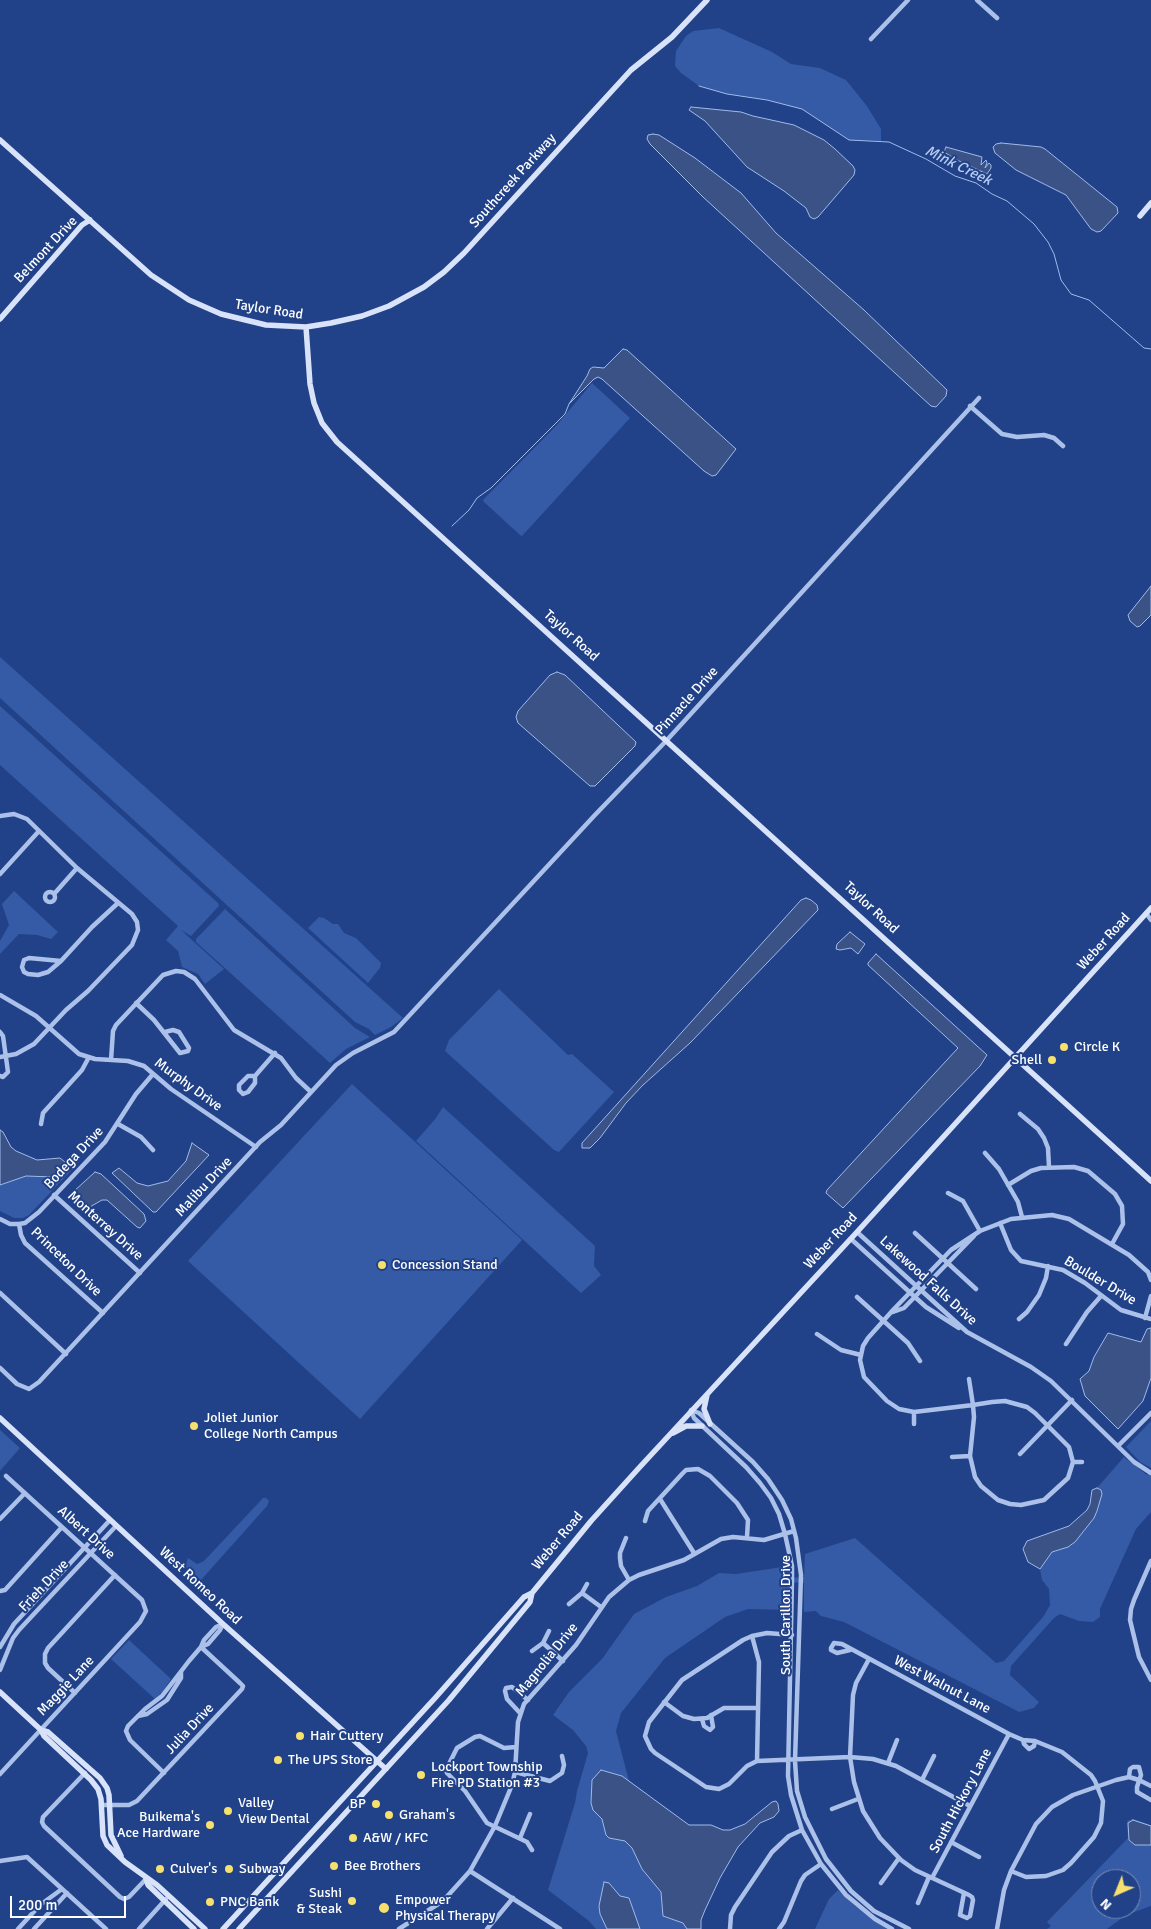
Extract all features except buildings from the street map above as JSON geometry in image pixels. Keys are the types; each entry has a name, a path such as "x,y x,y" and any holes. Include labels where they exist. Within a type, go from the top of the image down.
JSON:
{"main road":[{"name":"Southcreek Parkway","path":"306,326 362,316 389,306 424,287 444,272 630,70 672,37 707,0"},
{"name":"Taylor Road","path":"0,140 151,275 174,291 200,306 232,318 266,325 306,326 311,393 320,418 332,437 1151,1181"},
{"path":"1140,216 1151,203"},
{"name":"Belmont Drive","path":"0,319 82,226 90,220"},
{"name":"Weber Road","path":"223,1929 376,1760 436,1697 524,1597 532,1593 591,1521 691,1410 1016,1058 1150,918 1151,908"},
{"path":"708,1392 704,1410 710,1424"},
{"name":"West Romeo Road","path":"0,1418 223,1624 386,1769"},
{"path":"669,1435 686,1426 702,1426"},
{"name":"Weber Road","path":"239,1929 449,1700 524,1610 530,1602 532,1593"},
{"path":"0,1692 41,1730 44,1736 84,1773 98,1789 102,1805 103,1836 107,1845 146,1879 152,1881 194,1929"},
{"path":"41,1730 48,1732 89,1768 107,1788 111,1834 125,1862"},
{"path":"166,1898 205,1929"}],"street":[{"path":"871,39 908,0"},
{"path":"977,0 997,18"},
{"name":"Pinnacle Drive","path":"408,1017 667,740 979,398"},
{"path":"970,406 1002,434 1017,437 1044,435 1054,438 1063,446"},
{"path":"0,816 5,814 21,816 77,868 132,914 137,922 138,930 132,945 29,1048 16,1054 0,1057"},
{"path":"0,874 39,831"},
{"path":"54,894 77,868"},
{"path":"61,961 29,958 24,960 22,967 26,973 38,975 48,972 61,961 92,926 118,903"},
{"path":"110,1060 112,1032 116,1025 163,975 176,971 184,972 195,979 234,1030 281,1058 296,1078 311,1092"},
{"name":"Murphy Drive","path":"0,995 36,1016 72,1049 89,1057 136,1063 256,1147"},
{"path":"136,1004 165,1032 180,1053 188,1050 189,1048 179,1032 173,1030 165,1032"},
{"name":"Malibu Drive","path":"0,1368 17,1384 29,1389 39,1382 267,1135 281,1125 342,1060 394,1032 408,1017"},
{"path":"0,1032 3,1036 8,1072 3,1077 0,1076"},
{"path":"255,1076 275,1054"},
{"path":"41,1124 43,1112 82,1070 89,1057"},
{"name":"Bodega Drive","path":"19,1224 31,1219 105,1142 136,1094 153,1074"},
{"path":"1020,1114 1038,1129 1044,1138 1048,1148 1050,1167"},
{"path":"118,1124 141,1137 153,1150"},
{"path":"985,1153 999,1169 1018,1202 1022,1217"},
{"path":"1008,1185 1036,1169 1074,1166 1084,1169 1095,1176 1118,1197 1124,1210 1124,1221 1112,1244"},
{"path":"948,1193 963,1201 979,1232"},
{"name":"Monterrey Drive","path":"54,1195 140,1273"},
{"path":"969,1379 974,1405 974,1428 970,1456 976,1477 981,1486 998,1500 1022,1505 1044,1500 1068,1478 1073,1462 1069,1447 1036,1413 1005,1401 974,1405 914,1412 895,1407 870,1385 863,1375 861,1355 868,1338 942,1258 960,1243 1000,1223 1022,1217 1052,1215 1064,1217 1129,1255 1149,1271 1151,1280"},
{"path":"0,1218 10,1224 19,1224"},
{"name":"Boulder Drive","path":"1000,1223 1009,1247 1015,1256 1025,1262 1069,1272 1121,1310 1148,1318"},
{"name":"Princeton Drive","path":"19,1224 25,1243 103,1314"},
{"name":"Lakewood Falls Drive","path":"857,1232 967,1332 1039,1372 1072,1400 1134,1462 1151,1473"},
{"path":"891,1312 904,1308 979,1232"},
{"path":"915,1234 976,1289"},
{"path":"850,1239 914,1297 940,1317 967,1332"},
{"path":"1019,1319 1027,1312 1043,1287 1048,1266"},
{"path":"0,1293 66,1354"},
{"path":"1066,1344 1087,1312 1101,1296"},
{"path":"1148,1318 1151,1296"},
{"path":"857,1297 908,1343 920,1362"},
{"path":"817,1334 841,1350 861,1355"},
{"path":"1020,1454 1072,1400"},
{"name":"South Carillon Drive","path":"691,1410 699,1413 768,1479 782,1500 794,1531 800,1558 801,1575 795,1761 797,1791 805,1817 826,1859 846,1886 860,1900 892,1921 910,1929"},
{"name":"South Carillon Drive","path":"691,1410 694,1418 746,1467 760,1483 771,1498 779,1514 785,1534 792,1566 792,1635 787,1761 791,1795 802,1830 821,1864 846,1895 875,1919 892,1929"},
{"path":"914,1412 914,1424"},
{"path":"1118,1446 1151,1413"},
{"path":"952,1457 970,1456"},
{"path":"1073,1462 1082,1462"},
{"path":"645,1521 648,1511 686,1470 692,1468 704,1471 728,1492 745,1514 748,1525 747,1537"},
{"name":"Albert Drive","path":"6,1476 142,1600 146,1611"},
{"path":"0,1519 25,1493"},
{"path":"660,1499 694,1553"},
{"name":"Frieh Drive","path":"0,1647 14,1624 110,1520"},
{"name":"Frieh Drive","path":"0,1670 13,1638 19,1630 116,1526"},
{"path":"0,1591 5,1590 62,1527"},
{"name":"Magnolia Drive","path":"399,1929 443,1901 470,1872 508,1796 515,1772 520,1713 528,1700 563,1662 601,1607 614,1592 639,1574 684,1560 721,1539 747,1537 764,1540 794,1531"},
{"path":"626,1538 620,1558 621,1566 629,1580"},
{"path":"1151,1561 1150,1568 1130,1609 1130,1620 1139,1657 1151,1680"},
{"path":"75,1693 48,1668 45,1663 45,1654 48,1648 115,1574"},
{"path":"569,1604 582,1593 587,1584"},
{"path":"582,1593 601,1607"},
{"name":"Maggie Lane","path":"0,1774 140,1622 146,1611"},
{"path":"164,1773 127,1736 126,1731 128,1726 138,1716 147,1714 167,1700 181,1678 181,1672 201,1647 204,1640 216,1627 223,1624"},
{"path":"532,1651 543,1643 549,1631"},
{"path":"799,1636 767,1633 752,1636 682,1680 648,1722 646,1730 647,1743 655,1754 706,1787 719,1789 724,1788 747,1766 757,1761 795,1761 850,1757 873,1759 888,1763 970,1806"},
{"path":"752,1636 759,1662 757,1761"},
{"path":"543,1643 563,1662"},
{"name":"Julia Drive","path":"102,1805 129,1805 137,1801 242,1689 243,1686 201,1647"},
{"name":"West Walnut Lane","path":"850,1650 1009,1734 1023,1740 1035,1741 1062,1752 1091,1775 1097,1786"},
{"path":"869,1659 856,1683 853,1695 850,1757 858,1799 870,1825 899,1858 915,1870 931,1878 964,1893 972,1897 970,1916 967,1918 960,1915 964,1893"},
{"path":"520,1713 507,1700 506,1688 512,1687 528,1700"},
{"path":"664,1702 683,1716 702,1719 717,1711 732,1707 758,1708"},
{"path":"702,1719 704,1726 710,1730 713,1726 711,1715"},
{"name":"South Hickory Lane","path":"918,1902 1009,1734"},
{"path":"516,1747 504,1748 480,1736 475,1737 457,1748 447,1766 447,1773 465,1791 487,1823 527,1842 532,1850"},
{"path":"888,1763 897,1740"},
{"name":"West Walnut Lane","path":"1023,1740 1024,1744 1029,1748 1034,1746 1035,1741"},
{"path":"515,1772 550,1782 562,1772 564,1765 562,1756"},
{"path":"922,1780 934,1756"},
{"path":"1129,1777 1130,1769 1136,1767 1141,1770 1137,1792 1151,1800"},
{"path":"89,1768 43,1817 42,1822 44,1826 120,1897 124,1899 129,1897 146,1879"},
{"path":"997,1929 1001,1916 1004,1890 1011,1871 1036,1824 1047,1811 1061,1800 1097,1786 1129,1777 1151,1786"},
{"path":"1011,1871 1026,1877 1046,1876 1063,1870 1071,1864 1094,1837 1101,1823 1102,1801 1097,1786"},
{"path":"832,1809 858,1799"},
{"path":"520,1838 530,1814"},
{"path":"730,1929 731,1915 735,1907 772,1852 789,1836 802,1830"},
{"path":"951,1842 979,1857"},
{"path":"0,1861 28,1857 106,1929"},
{"path":"881,1883 899,1858"},
{"path":"778,1929 801,1880 821,1864"},
{"path":"470,1872 513,1898 553,1927 560,1929"},
{"path":"18,1929 40,1905 62,1889"},
{"path":"34,1929 67,1893"},
{"path":"139,1929 166,1898"},
{"path":"486,1929 513,1898"}],"shaded area":[{"path":"719,28 772,52 791,64 820,68 846,80 867,106 881,129 881,141 849,140 802,109 767,100 727,94 699,86 681,73 675,66 676,51 686,36 693,31"},
{"path":"691,107 741,112 794,125 824,140 835,149 853,166 855,170 854,175 818,217 814,219 810,217 806,208 747,167 705,121 689,110"},
{"path":"648,135 659,135 695,158 741,193 776,233 864,310 947,390 946,396 936,407 931,406 703,197 650,144 647,139"},
{"path":"1001,143 1045,149 1117,207 1118,213 1101,231 1097,232 1091,229 1066,195 1016,170 995,153 993,147"},
{"path":"946,147 982,157 981,165 986,160 985,168 989,163 991,168 987,174 957,160 944,152"},
{"path":"623,349 627,350 736,449 716,475 712,476 704,471 598,377 569,404 590,369 593,367 604,368"},
{"path":"592,383 630,418 522,536 483,500 556,426"},
{"path":"1151,586 1151,615 1137,627 1130,621 1128,615"},
{"path":"0,657 403,1018 375,1035 369,1029 355,1022 0,698"},
{"path":"557,672 565,675 636,742 635,746 595,786 590,786 518,723 516,717 518,711 550,675"},
{"path":"0,706 218,903 219,906 191,936 181,930 224,969 205,984 198,974 182,967 178,951 166,940 178,926 0,765"},
{"path":"14,891 58,932 51,939 37,935 19,934 0,954 0,941 9,925 2,904"},
{"path":"806,898 817,905 818,910 690,1043 643,1085 626,1103 600,1138 590,1148 582,1148 582,1143 801,900"},
{"path":"225,909 355,1028 370,1037 346,1049 330,1063 196,942 196,939"},
{"path":"319,917 333,924 338,924 344,933 356,938 381,963 380,968 368,983 308,928"},
{"path":"850,932 865,944 858,954 851,948 836,949 837,944"},
{"path":"876,954 987,1055 980,1066 843,1208 826,1193 827,1190 958,1048 868,965"},
{"path":"499,989 568,1055 572,1054 614,1092 559,1152 554,1150 445,1051 449,1040"},
{"path":"352,1084 522,1240 360,1419 188,1261"},
{"path":"443,1107 595,1246 594,1266 601,1275 581,1293 416,1141"},
{"path":"0,1130 11,1147 16,1151 37,1160 60,1158 67,1167 53,1177 26,1176 0,1185"},
{"path":"192,1143 209,1155 156,1212 153,1212 112,1173 119,1168 137,1183 148,1186 168,1181 186,1161"},
{"path":"67,1167 71,1171 29,1215 23,1218 14,1218 0,1211 0,1185 26,1176 48,1177 65,1170"},
{"path":"95,1172 101,1174 144,1214 146,1221 140,1228 107,1200 102,1200 88,1208 83,1207 75,1199 73,1192"},
{"path":"1151,1328 1151,1378 1143,1401 1118,1429 1085,1396 1080,1379 1089,1371 1094,1357 1108,1333 1141,1342 1147,1329"},
{"path":"1151,1421 1151,1468 1140,1462 1126,1447"},
{"path":"0,1430 20,1448 0,1471"},
{"path":"1124,1457 1147,1475 1151,1470 1151,1512 1136,1529 1100,1609 1100,1617 1093,1622 1079,1621 1060,1614 1054,1618 1011,1666 1010,1675 1039,1702 1034,1708 1019,1712 844,1622 821,1616 816,1611 804,1612 804,1583 790,1582 789,1610 748,1609 725,1617 665,1658 621,1713 616,1731 629,1781 688,1825 711,1825 723,1830 730,1830 745,1824 772,1802 776,1801 778,1804 779,1811 774,1817 760,1823 738,1847 720,1878 705,1910 701,1920 701,1929 596,1929 589,1921 548,1890 575,1803 588,1753 586,1746 573,1730 553,1715 569,1692 602,1659 634,1614 666,1597 697,1586 719,1573 736,1574 789,1566 790,1578 804,1577 805,1554 855,1538 996,1663 1004,1661 1043,1617 1050,1605 1049,1589 1042,1580 1040,1569 1052,1552 1072,1545 1094,1518 1100,1501 1101,1490 1097,1488"},
{"path":"1097,1488 1101,1490 1102,1494 1097,1511 1094,1518 1075,1542 1068,1547 1052,1552 1040,1569 1028,1562 1023,1549 1027,1541 1069,1526 1087,1510 1092,1490"},
{"path":"263,1498 269,1501 267,1506 201,1580 185,1567 188,1558 197,1564 204,1561"},
{"path":"129,1640 171,1679 155,1699 111,1659"},
{"path":"601,1770 622,1776 689,1825 711,1825 723,1830 730,1830 745,1824 772,1802 776,1801 778,1804 779,1811 774,1817 760,1823 738,1847 720,1878 705,1910 701,1920 701,1929 687,1929 683,1923 663,1916 661,1892 642,1869 632,1848 625,1841 609,1838 606,1835 602,1819 593,1810 591,1803 592,1780"},
{"path":"1133,1819 1151,1825 1151,1906 1141,1910 1141,1869 1098,1869 1128,1838 1127,1821"},
{"path":"1133,1820 1151,1826 1151,1845 1135,1845 1129,1840 1128,1823"},
{"path":"1091,1876 1091,1919 1121,1919 1107,1929 1047,1929 1051,1926 1047,1922"},
{"path":"604,1882 609,1883 620,1896 629,1898 640,1929 607,1929 600,1914 599,1906"},
{"path":"838,1890 854,1905 887,1929 815,1929 829,1899"}],"waterway":[{"name":"Mink Creek","path":"699,86 727,94 767,100 802,109 849,140 889,142 926,159 955,176 976,183 1007,201 1034,224 1048,242 1054,254 1061,280 1071,294 1089,300 1144,348 1151,349"},
{"path":"452,526 469,510 477,498 491,488 565,414 569,404"}],"place":[{"name":"Circle K","path":"1064,1047"},
{"name":"Shell","path":"1052,1060"},
{"name":"Concession Stand","path":"382,1265"},
{"name":"Joliet Junior College North Campus","path":"194,1426"},
{"name":"Hair Cuttery","path":"300,1736"},
{"name":"The UPS Store","path":"278,1760"},
{"name":"Lockport Township Fire PD Station #3","path":"421,1775"},
{"name":"BP","path":"376,1804"},
{"name":"Valley View Dental","path":"228,1811"},
{"name":"Graham's","path":"389,1815"},
{"name":"Buikema's Ace Hardware","path":"210,1825"},
{"name":"A&W / KFC","path":"353,1838"},
{"name":"Bee Brothers","path":"334,1866"},
{"name":"Culver's","path":"160,1869"},
{"name":"Subway","path":"229,1869"},
{"name":"Sushi & Steak","path":"352,1901"},
{"name":"PNC Bank","path":"210,1902"},
{"name":"Empower Physical Therapy","path":"384,1908"}]}
